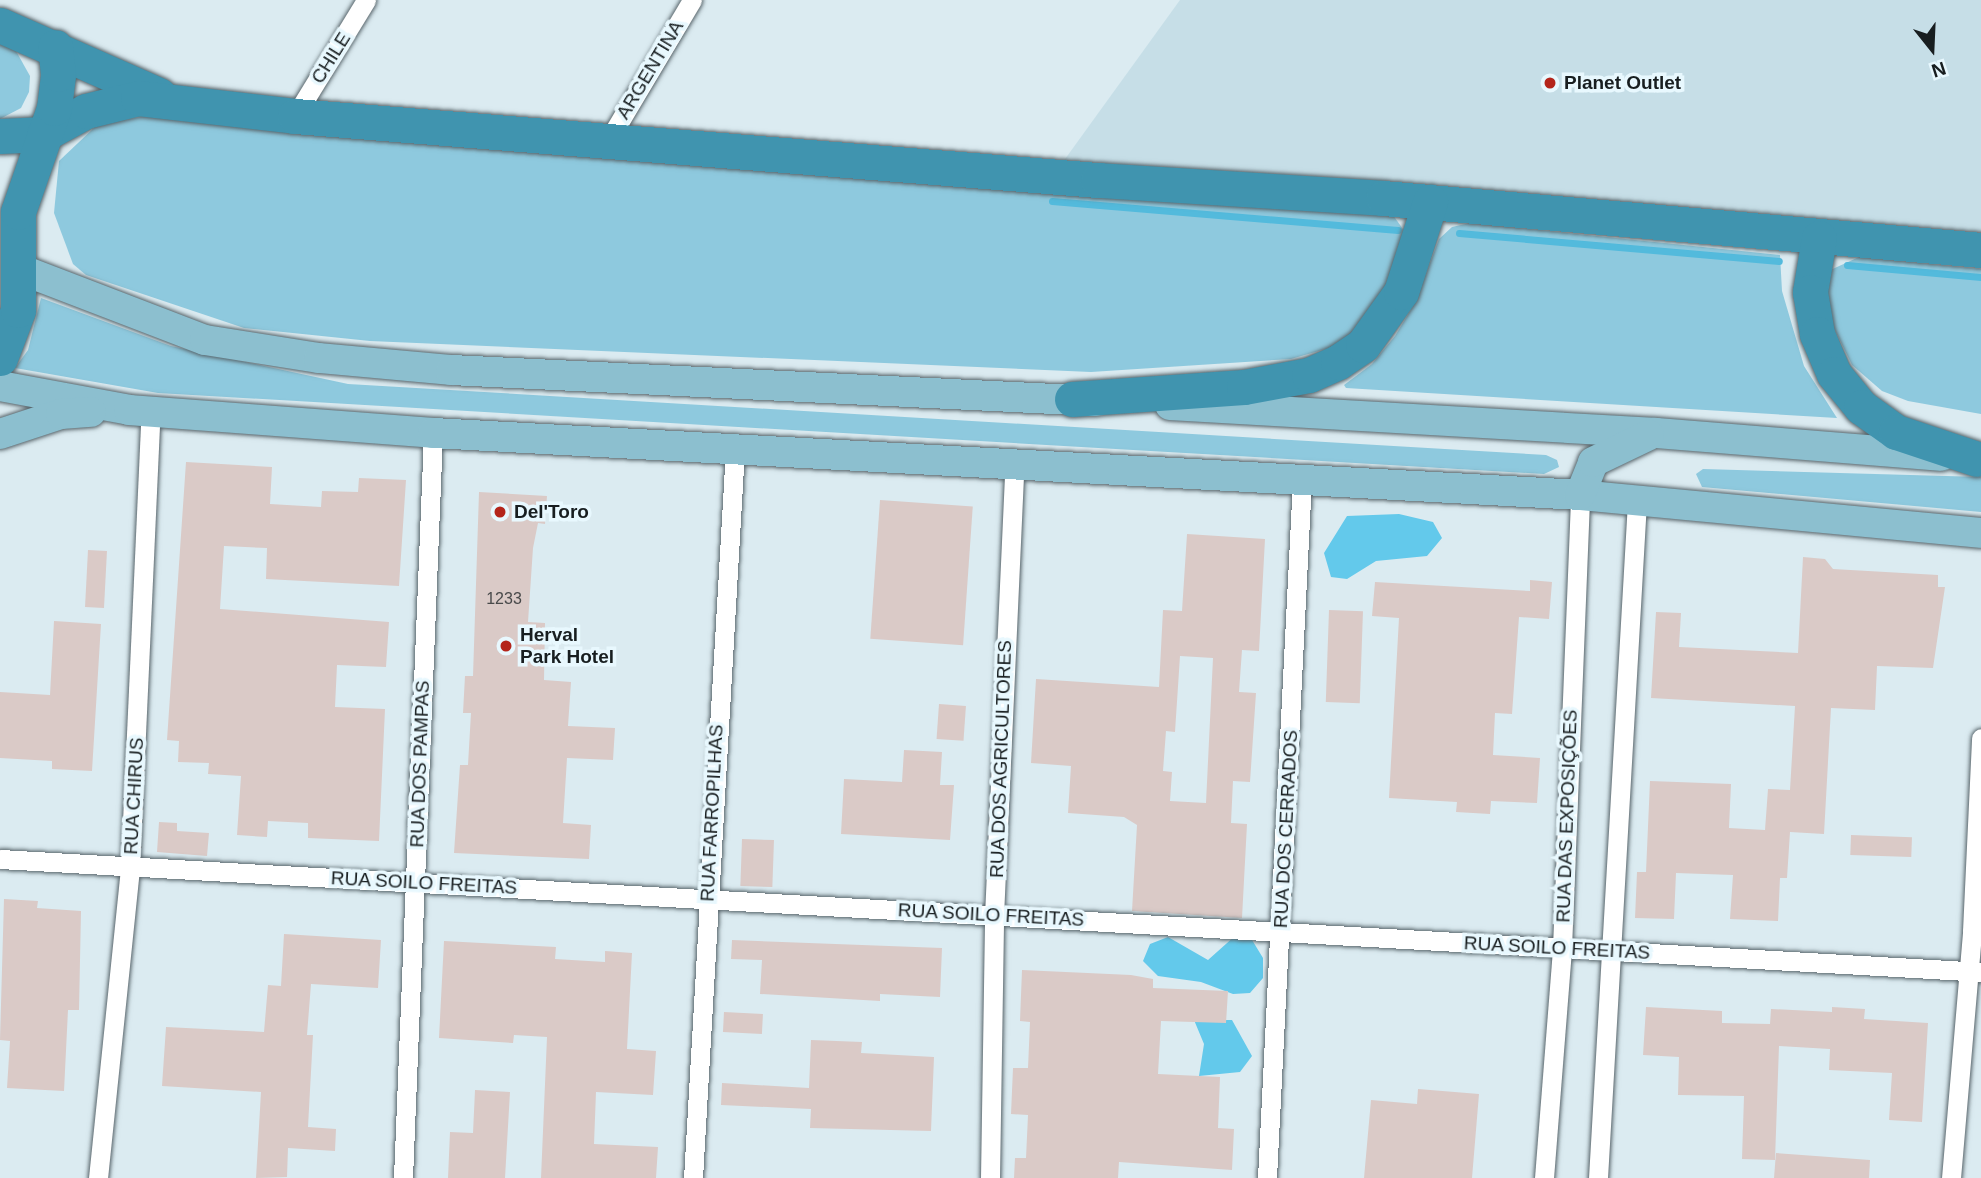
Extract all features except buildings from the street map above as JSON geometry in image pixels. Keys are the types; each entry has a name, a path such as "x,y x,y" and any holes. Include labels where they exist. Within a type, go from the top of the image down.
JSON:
{"highway":[{"path":"0,25 55,47 172,101"},
{"path":"0,358 18,310 9,264 18,212 54,108 58,74 55,47"},
{"path":"0,136 44,134 105,104 138,98 295,116 1430,202 1819,238 1981,250"},
{"path":"1072,399 1244,387 1309,375 1338,362 1363,345 1401,292 1430,202"},
{"path":"1819,238 1810,292 1816,334 1834,374 1861,407 1896,432 1979,459"}],"main road":[{"path":"9,264 205,340 319,358 451,370 1072,399 1656,433 1979,459"},
{"path":"0,386 140,411 433,433 1014,467 1580,495 1981,533"},
{"path":"0,434 61,414 140,411"},
{"path":"1580,495 1593,462 1656,433"}],"street":[{"name":"CHILE","path":"295,116 366,0"},
{"name":"ARGENTINA","path":"608,141 692,0"},
{"name":"RUA CHIRUS","path":"99,1178 130,866 140,411"},
{"name":"RUA DOS PAMPAS","path":"403,1178 433,433"},
{"name":"RUA FARROPILHAS","path":"693,1178 734,449"},
{"name":"RUA DOS AGRICULTORES","path":"990,1178 994,916 1014,467"},
{"name":"RUA DOS CERRADOS","path":"1267,1178 1282,932 1301,480"},
{"name":"RUA DAS EXPOSIÇÕES","path":"1544,1178 1562,948 1580,495"},
{"path":"1598,1178 1637,501"},
{"path":"1951,1178 1974,972 1981,738"},
{"name":"RUA SOILO FREITAS","path":"0,859 1974,972"}],"shaded area":[{"name":"Planet Outlet","path":"1180,0 1981,0 1981,233 1060,166"},
{"path":"0,44 16,51 30,76 29,92 21,108 0,119"},
{"path":"146,116 1393,215 1405,232 1382,295 1349,336 1336,346 1291,359 1091,372 370,341 244,328 86,275 73,264 54,213 59,161 97,125"},
{"path":"1470,223 1780,255 1782,291 1804,366 1837,418 1346,388 1344,385 1372,364 1395,336 1415,303 1439,239 1452,227"},
{"path":"1859,257 1981,269 1981,414 1908,401 1882,391 1852,365 1828,316 1826,272"},
{"path":"41,298 171,346 348,384 1546,455 1557,460 1559,467 1544,474 158,393 15,368 28,350"},
{"path":"1703,469 1981,477 1981,512 1702,487 1696,474"},
{"path":"1399,514 1433,522 1442,538 1427,556 1376,561 1347,579 1331,577 1324,553 1347,516"},
{"path":"1236,935 1249,935 1263,958 1263,978 1250,993 1233,994 1201,982 1158,976 1143,961 1150,944 1168,937 1208,960"},
{"path":"1194,1020 1232,1020 1252,1056 1240,1072 1199,1076 1204,1044"}],"waterway":[{"path":"1052,201 1398,230"},
{"path":"1459,233 1779,261"},
{"path":"1847,265 1981,277"}],"place":[{"name":"Planet Outlet","path":"1550,83"},
{"name":"Del'Toro","path":"500,512"},
{"name":"Herval Park Hotel","path":"506,646"}]}
